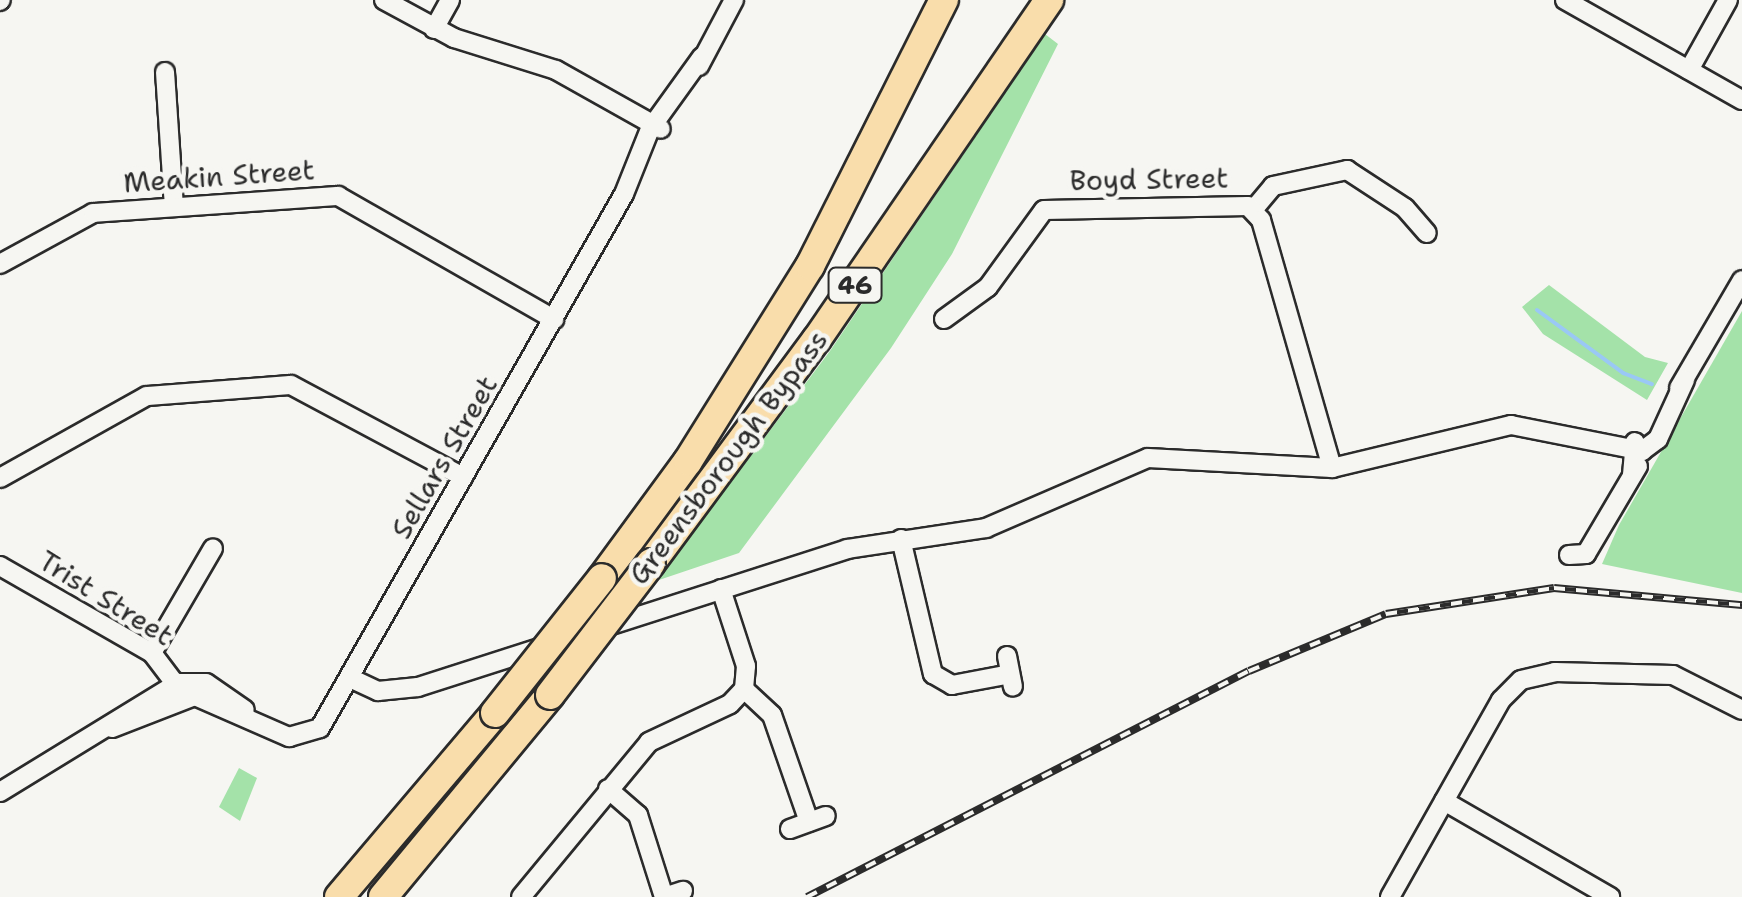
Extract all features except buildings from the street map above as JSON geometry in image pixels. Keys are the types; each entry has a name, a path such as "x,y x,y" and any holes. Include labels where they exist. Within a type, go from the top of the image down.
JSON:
{"highway":[{"name":"Greensborough Bypass","path":"340,897 602,578 698,445 810,266 944,0"},
{"name":"Greensborough Bypass","path":"383,897 550,695 806,355 1049,0"}],"street":[{"path":"384,0 434,28 556,70 656,126"},
{"path":"434,28 450,0"},
{"name":"Sellars Street","path":"181,691 302,738 320,728 624,194 656,126 734,0"},
{"path":"1565,0 1742,100"},
{"path":"1689,70 1728,0"},
{"path":"164,72 174,206"},
{"path":"1253,210 1273,186 1347,170 1405,208 1427,233"},
{"name":"Meakin Street","path":"0,264 93,213 346,197 556,315"},
{"name":"Boyd Street","path":"944,318 988,287 1044,210 1253,210 1332,468"},
{"path":"1586,554 1632,475 1634,448 1685,380 1742,280"},
{"path":"0,478 147,396 291,385 463,478"},
{"path":"347,682 378,690 418,688 720,589 901,540 1002,523 1148,458 1332,468 1483,427 1529,426 1634,448"},
{"path":"901,540 932,674 952,685 1010,672"},
{"path":"152,653 212,548"},
{"name":"Trist Street","path":"0,566 152,653 181,691"},
{"path":"522,897 608,789 662,732 730,704 744,689 746,666 720,589"},
{"path":"1390,897 1501,700 1521,680 1543,673 1666,674 1742,710"},
{"path":"744,689 769,708 817,819 790,829"},
{"path":"0,792 181,691"},
{"path":"608,789 638,815 664,897 683,891"},
{"path":"1444,800 1610,897"}],"green space":[{"path":"1045,34 1058,44 952,254 891,348 739,553 656,581 830,351"},
{"path":"1549,285 1645,357 1668,363 1647,400 1543,334 1522,307"},
{"path":"1742,311 1742,593 1602,564 1619,525"},
{"path":"239,768 257,778 240,821 219,807"}],"waterway":[{"path":"1537,310 1623,373 1652,384"}],"railway":[{"path":"807,897 1249,671 1386,614 1554,588 1742,605"}]}
